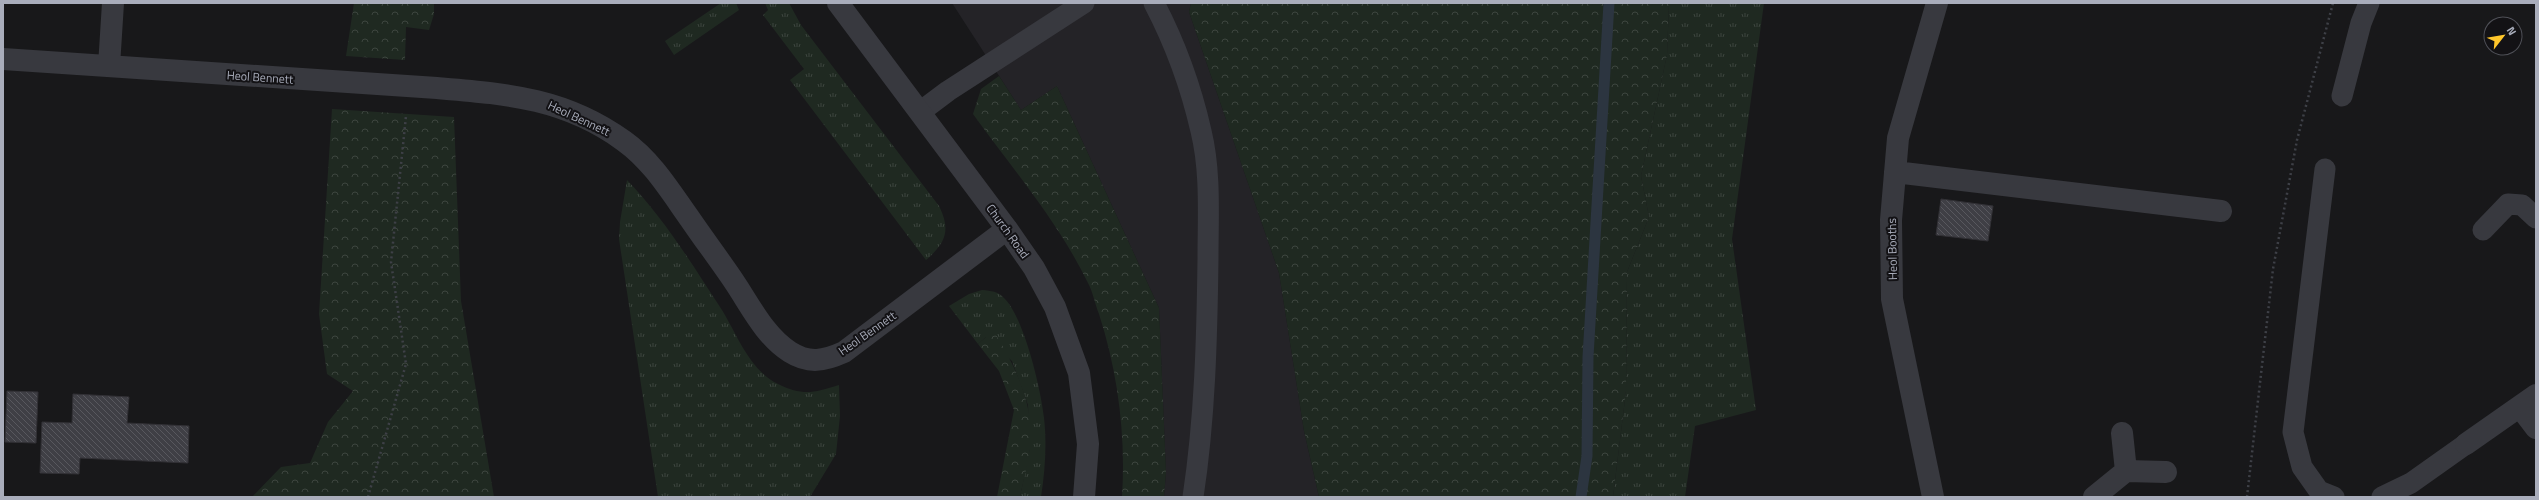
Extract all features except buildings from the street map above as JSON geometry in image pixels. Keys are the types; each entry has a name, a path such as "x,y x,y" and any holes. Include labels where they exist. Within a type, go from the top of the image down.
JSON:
{"street":[{"path":"109,66 113,3"},
{"name":"Church Road","path":"838,3 1007,229 1034,268 1055,307 1079,373 1088,444 1084,497"},
{"name":"Heol Booths","path":"1933,497 1892,299 1891,220 1898,138 1937,3"},
{"name":"Heol Bennett","path":"3,59 474,91 553,103 604,127 645,159 735,283 760,322 775,340 791,352 809,360 825,360 844,352 1007,229"},
{"path":"1895,172 2221,211"},
{"path":"2466,444 2528,401 2536,428"},
{"path":"2122,433 2126,471"},
{"path":"2094,497 2126,471 2166,472"}],"lane":[{"path":"920,112 948,91 1084,3"},
{"path":"1154,3 1170,33 1191,95 1202,132 1207,174 1207,313 1201,442 1193,497"},
{"path":"2342,96 2361,23 2369,3"},
{"path":"2325,169 2293,432 2302,467 2319,491 2334,497"},
{"path":"2483,230 2508,204 2522,205 2536,218"},
{"path":"2382,497 2411,483 2466,444"}],"path":[{"path":"2247,497 2273,269 2296,140 2333,3"},
{"path":"368,497 406,364 391,262 407,108"}],"shaded area":[{"path":"952,3 1191,3 1189,12 1279,273 1304,431 1319,497 1164,497 1166,472 1159,308 1057,86 1021,110"}],"green space":[{"path":"354,3 434,3 434,14 429,30 406,27 405,60 346,56"},
{"path":"721,3 736,3 739,10 674,55 665,41"},
{"path":"765,3 789,3 801,25 939,206 945,222 944,236 938,248 926,260 790,80 804,69 763,15 768,10"},
{"path":"1191,3 1669,3 1667,55 1641,176 1649,217 1627,272 1626,391 1613,497 1319,497 1304,431 1279,273 1189,12"},
{"path":"1669,3 1764,3 1732,239 1756,410 1695,426 1685,497 1613,497 1626,391 1627,272 1649,217 1641,176 1667,55"},
{"path":"999,76 1021,110 1057,86 1159,308 1166,472 1164,497 1122,497 1123,451 1116,381 1106,336 1091,290 1076,261 1049,217 973,114 981,89"},
{"path":"332,109 454,117 461,301 494,497 252,497 281,467 310,463 328,422 353,391 327,374 319,314"},
{"path":"627,180 665,225 720,307 744,350 759,369 778,384 801,392 822,390 839,385 840,416 836,454 810,497 658,497 619,239 620,222"},
{"path":"982,290 994,292 1004,298 1011,307 1025,337 1039,390 1045,428 1044,477 1041,497 1020,497 1030,448 1028,405 1012,361 986,337 978,344 949,306 969,294"},
{"path":"996,335 1011,361 1023,389 1030,419 1030,449 1020,497 997,497 1014,410 999,371 978,344 986,337"}],"waterway":[{"path":"1581,497 1587,456 1588,357 1609,3"}]}
